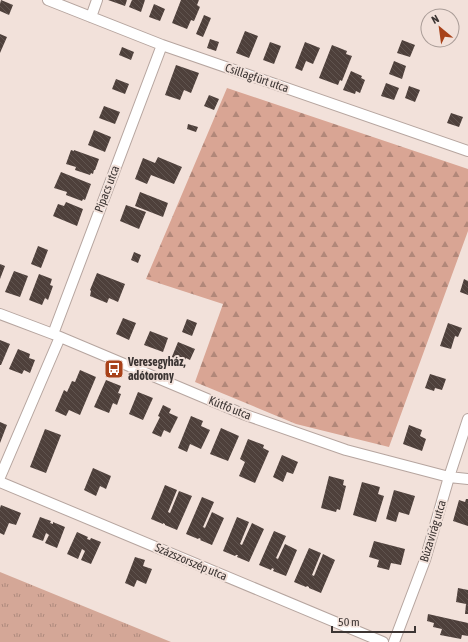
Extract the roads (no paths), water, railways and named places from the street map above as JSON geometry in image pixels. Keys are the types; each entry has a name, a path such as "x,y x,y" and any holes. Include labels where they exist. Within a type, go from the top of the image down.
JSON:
{"street":[{"name":"Csillagfürt utca","path":"48,0 162,45 468,151"},
{"path":"91,17 97,0"},
{"name":"Pipacs utca","path":"0,477 56,335 162,45"},
{"name":"Kútfő utca","path":"0,314 56,335 243,414 346,450 449,477 468,479"},
{"name":"Búzavirág utca","path":"394,642 425,560 449,477 468,419"},
{"name":"Százszorszép utca","path":"0,482 383,642"}],"place":[{"name":"Veresegyház, adótorony","path":"114,369"}]}
